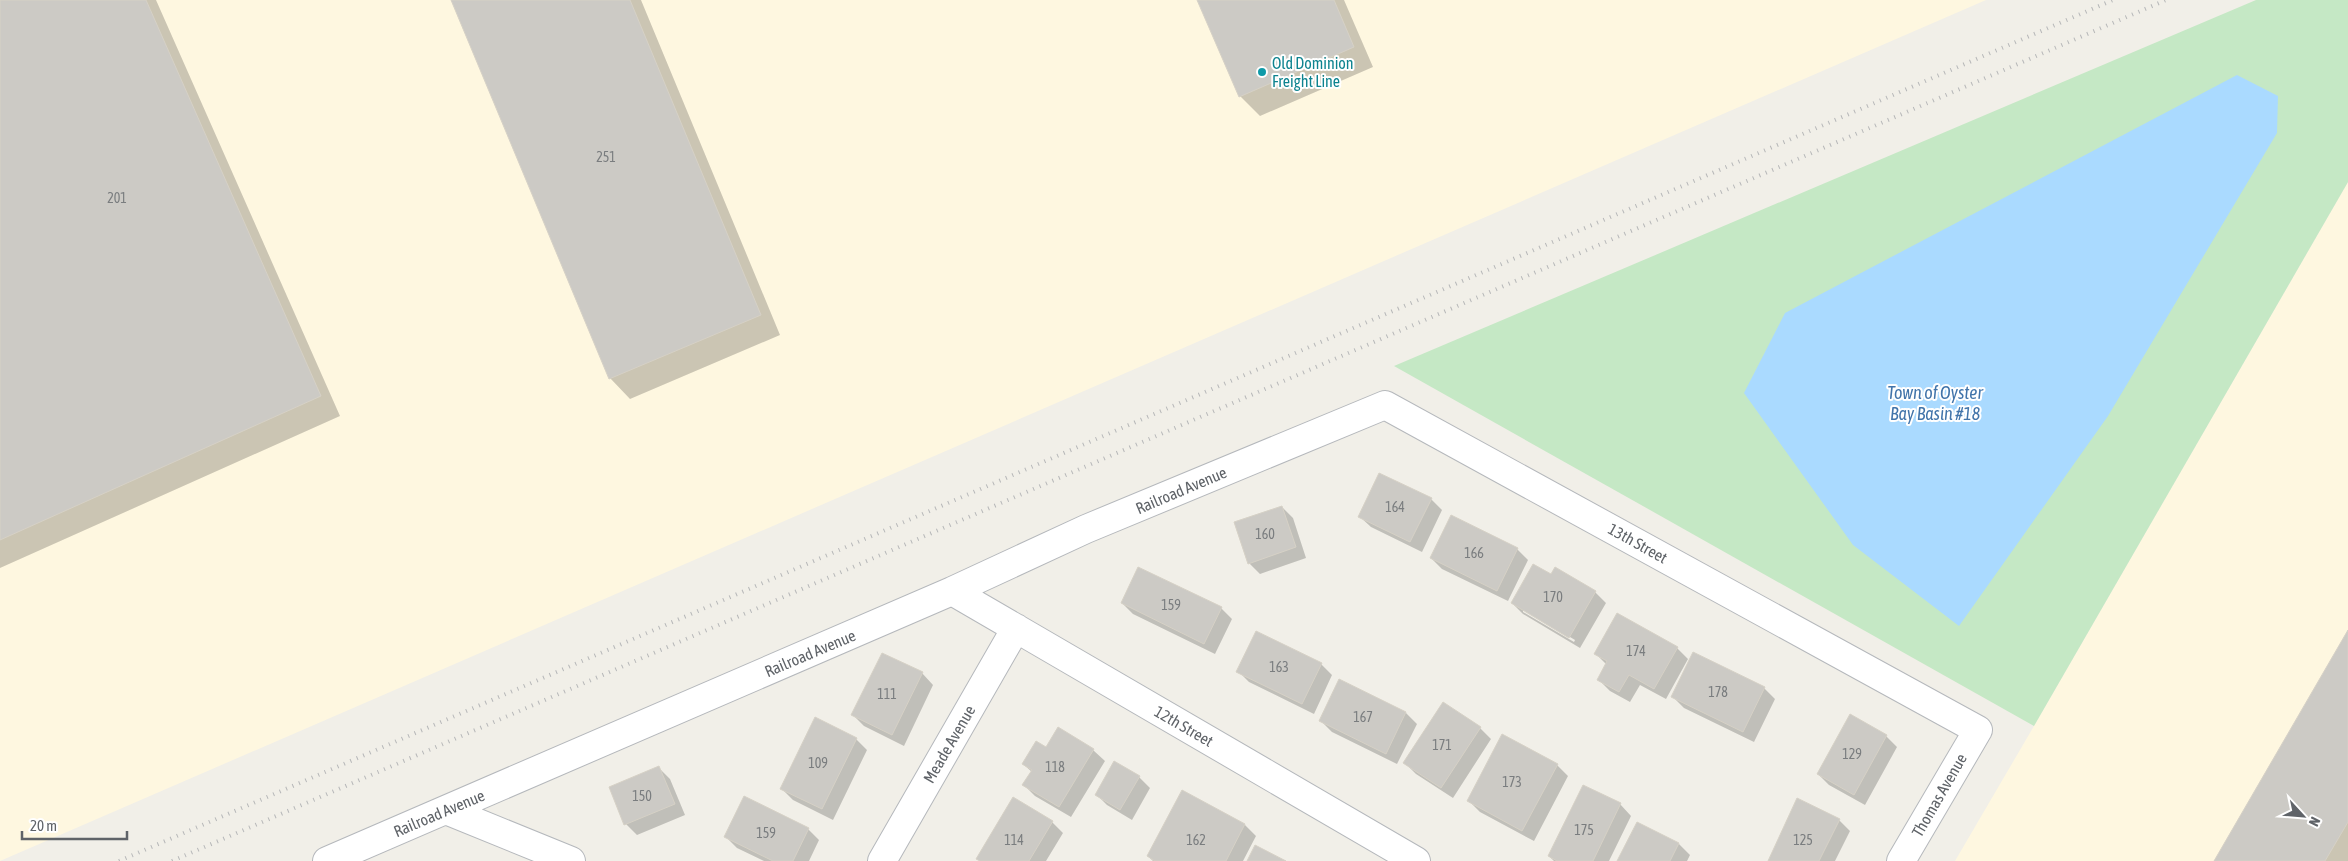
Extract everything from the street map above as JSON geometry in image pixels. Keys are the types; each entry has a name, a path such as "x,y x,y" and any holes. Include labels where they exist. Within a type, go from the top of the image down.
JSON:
{"street":[{"name":"13th Street","path":"1293,443 1385,405 1978,730"},
{"name":"Railroad Avenue","path":"328,861 952,591 1086,529 1293,443"},
{"name":"12th Street","path":"952,591 1416,861"},
{"name":"Meade Avenue","path":"882,861 1016,628"},
{"name":"Thomas Avenue","path":"1901,861 1978,730"},
{"path":"446,810 571,861"}],"shaded area":[{"path":"0,0 1986,0 0,861"},
{"path":"2348,182 2348,861 1955,861 2034,726"}],"green space":[{"path":"2256,0 2348,0 2348,182 2034,726 1394,366"}],"water":[{"name":"Town of Oyster Bay Basin #18","path":"2237,75 2278,96 2277,133 2108,416 1959,626 1853,545 1744,393 1785,313"}],"building":[{"path":"0,0 146,0 321,396 0,540"},
{"path":"451,0 630,0 761,315 609,379"},
{"name":"Old Dominion Freight Line","path":"1197,0 1334,0 1354,47 1239,97"},
{"path":"1379,473 1432,498 1410,542 1358,517"},
{"path":"1282,506 1296,547 1248,564 1234,522"},
{"path":"1451,515 1518,548 1497,591 1430,558"},
{"path":"1533,564 1551,574 1555,567 1596,591 1569,638 1511,603"},
{"path":"1138,567 1222,607 1204,644 1121,603"},
{"path":"1617,613 1678,647 1654,689 1629,675 1619,692 1597,680 1607,661 1594,654"},
{"path":"2348,630 2348,822 2325,861 2214,861"},
{"path":"1256,631 1322,663 1302,704 1236,672"},
{"path":"1693,652 1765,687 1743,732 1671,697"},
{"path":"882,653 923,672 892,735 851,715"},
{"path":"1339,679 1406,712 1386,754 1319,721"},
{"path":"1443,702 1481,727 1441,788 1403,763"},
{"path":"1850,714 1887,735 1854,795 1817,774"},
{"path":"815,717 857,738 822,809 780,789"},
{"path":"1058,727 1094,749 1059,807 1022,785 1032,770 1022,764 1036,741 1046,747"},
{"path":"1502,734 1558,764 1522,831 1467,801"},
{"path":"1114,761 1140,776 1120,810 1095,795"},
{"path":"659,766 675,804 624,825 609,787"},
{"path":"1583,785 1621,803 1593,861 1557,861 1548,856"},
{"path":"1182,790 1245,824 1226,861 1155,861 1147,856"},
{"path":"744,796 809,828 793,861 773,861 724,837"},
{"path":"1013,797 1053,821 1029,861 980,861 976,859"},
{"path":"1797,798 1840,819 1819,861 1768,861"},
{"path":"1637,822 1679,843 1670,861 1617,861"},
{"path":"1255,845 1286,861 1247,861"}],"railway":[{"path":"119,861 2113,0"},
{"path":"172,861 2166,0"}],"place":[{"name":"Old Dominion Freight Line","path":"1262,72"}]}
